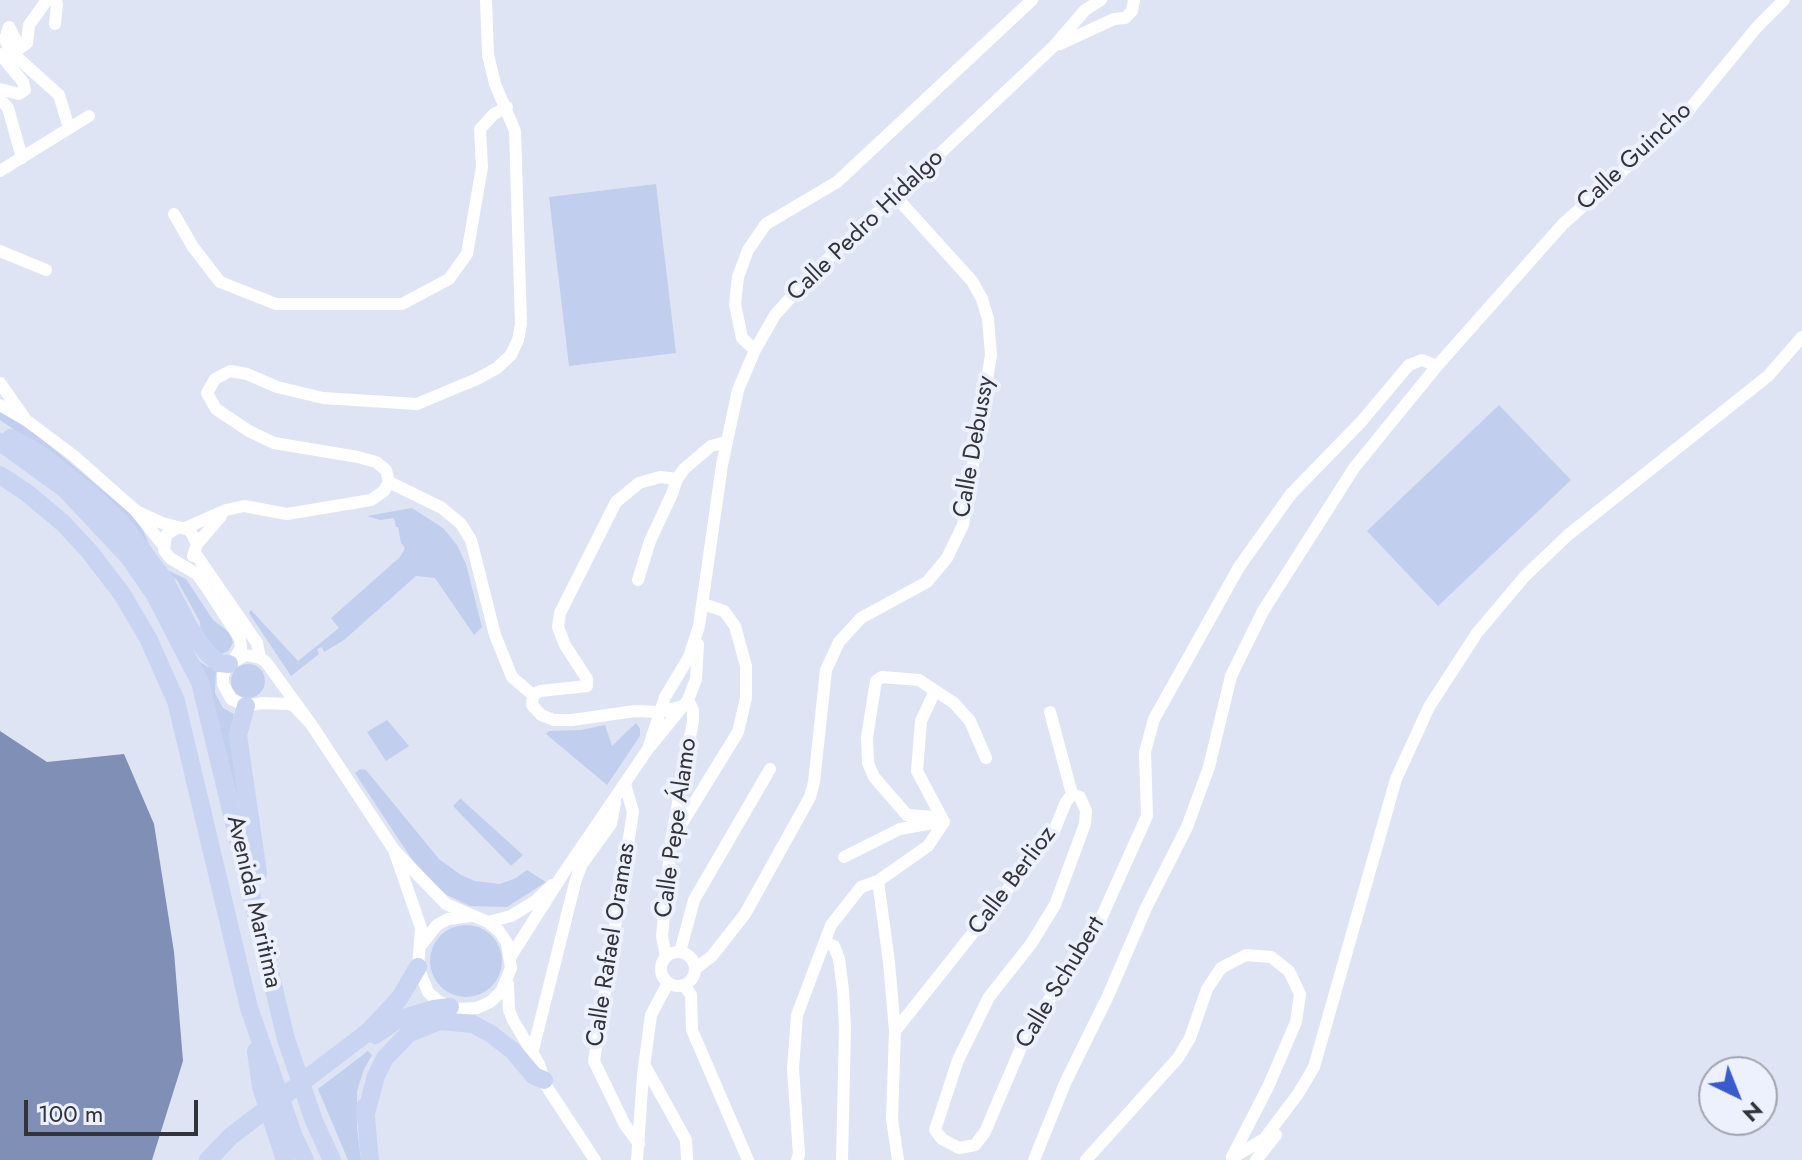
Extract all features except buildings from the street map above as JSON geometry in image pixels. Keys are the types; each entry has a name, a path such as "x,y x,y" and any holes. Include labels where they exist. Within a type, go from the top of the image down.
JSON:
{"highway":[{"path":"0,432 42,455 120,521 165,581 189,627 207,653 219,663 232,662"},
{"name":"Avenida Maritima","path":"0,442 65,489 109,535 149,585 200,682 286,1039 314,1121 332,1160"},
{"name":"Avenida Maritima","path":"0,475 63,523 89,551 122,594 155,654 176,701 249,1008 305,1160"},
{"path":"254,705 238,735 264,909 269,969"},
{"path":"216,1160 368,1032 399,999 418,962"},
{"path":"249,1008 261,1087 285,1160"},
{"path":"208,1160 231,1136 397,1020 456,1008"},
{"path":"370,1160 364,1093 378,1055 398,1031 420,1013"},
{"path":"365,1117 376,1076 385,1058 409,1033 440,1021 460,1021 482,1028 501,1041 534,1076 544,1080"}],"street":[{"path":"4,28 20,48 27,43 29,25 47,0"},
{"path":"54,0 57,4 55,24"},
{"path":"163,545 166,535 226,510 244,506 287,514 303,512 371,500 384,491 389,482 386,470 376,462 274,443 249,431 216,409 207,393 215,379 230,371 323,398 417,404 477,379 497,368 511,355 521,324 515,131 495,84 488,55 486,0"},
{"path":"755,350 742,338 735,304 738,277 748,250 766,224 837,182 1032,0"},
{"path":"1054,46 1085,10 1102,0 1106,14 1114,19"},
{"path":"1054,46 1114,19 1125,18 1141,0"},
{"name":"Calle Guincho","path":"1034,1160 1066,1081 1187,827 1209,767 1231,676 1263,611 1354,468 1437,366 1563,224 1684,116 1757,27 1784,0"},
{"path":"4,28 10,51 59,95 69,128"},
{"name":"Calle Pedro Hidalgo","path":"511,956 648,749 686,703 696,679 699,626 726,442 738,390 755,350 775,315 809,277 1054,46"},
{"path":"0,54 23,82 25,90 19,94 0,89"},
{"path":"0,99 8,108 22,158"},
{"path":"174,214 193,247 220,282 276,304 402,304 449,279 467,254 482,167 480,129 494,114 507,107"},
{"path":"0,171 89,116"},
{"name":"Calle Debussy","path":"695,969 712,956 745,914 810,797 826,670 839,642 861,618 927,582 947,558 963,525 991,355 988,319 972,281 896,197"},
{"path":"0,251 46,270"},
{"path":"1230,1159 1250,1153 1275,1127 1314,1067 1396,779 1429,707 1477,633 1525,576 1568,535 1768,376 1802,337"},
{"name":"Calle Schubert","path":"1072,794 1080,797 1086,811 1085,824 1055,905 1031,944 989,997 958,1060 935,1130 942,1139 959,1148 975,1145 985,1132 1028,1031 1094,934 1147,816 1145,752 1154,719 1239,567 1291,494 1361,422 1409,365 1422,360 1437,366"},
{"path":"0,383 26,420"},
{"path":"0,405 26,420 74,456 135,510 163,545 166,554 197,574 240,639 241,648 223,675 225,692 231,699 254,705 289,704 311,724"},
{"path":"638,580 650,541 677,479 711,446 726,442"},
{"path":"533,695 540,691 587,686 587,679 565,645 558,627 560,613 616,502 639,483 660,477 677,479"},
{"path":"389,482 442,508 461,524 471,540 495,635 512,677 533,695"},
{"path":"135,510 194,534 196,548 257,643 260,658"},
{"path":"179,561 188,560 226,510"},
{"path":"671,841 738,732 746,698 746,666 735,626 724,611 703,604"},
{"name":"Calle Pedro Hidalgo","path":"648,749 660,712 689,657 699,626"},
{"path":"232,662 246,655 260,658 271,668 394,850 446,904 488,922 499,931 511,956 509,1010 539,1064 544,1080"},
{"path":"254,705 272,691 274,675 271,668"},
{"path":"678,675 688,673 696,679"},
{"path":"944,822 934,817 907,815 874,777 868,763 867,737 876,681 882,677 919,680 954,703 970,721 986,758"},
{"path":"935,691 921,721 917,771 944,822"},
{"path":"533,695 532,705 541,715 554,720 635,711 660,712 686,703"},
{"name":"Calle Pepe Álamo","path":"666,957 662,936 671,841 693,721 693,710 686,703"},
{"path":"635,711 656,727"},
{"path":"1050,712 1072,794"},
{"path":"680,952 694,900 770,769"},
{"name":"Calle Rafael Oramas","path":"625,784 633,812 594,1061 625,1125 639,1144"},
{"name":"Calle Berlioz","path":"895,1031 1054,831 1072,794"},
{"path":"532,1054 576,879 582,864 611,824 616,796"},
{"path":"844,857 900,829 944,822"},
{"path":"797,1160 793,1069 797,1015 831,925 861,887 878,881 928,846 944,822"},
{"path":"394,850 421,928 418,962 428,992 438,1001 490,1023 506,1036 544,1080 595,1160"},
{"name":"Calle Pedro Hidalgo","path":"488,922 511,916 534,902 563,874"},
{"path":"878,881 895,1031 892,1119 898,1160"},
{"path":"418,962 428,933 437,925 448,919 473,916"},
{"path":"825,943 834,946 839,959 844,1002 842,1160"},
{"path":"680,952 689,956 695,969 692,979 684,985 668,983 661,968 666,957 680,952"},
{"path":"1086,1160 1178,1058 1190,1038 1207,989 1221,968 1246,955 1271,957 1289,971 1300,994 1296,1022 1268,1087 1230,1159"},
{"path":"456,1008 477,1008 490,1002 509,979"},
{"path":"637,1160 651,1015 668,983"},
{"path":"684,985 691,995 692,1030 748,1160"},
{"path":"644,1065 686,1140 687,1160"},
{"path":"1250,1153 1268,1087"},
{"path":"1256,1160 1285,1125 1298,1094"},
{"path":"1258,1124 1275,1127"}],"shaded area":[{"path":"656,184 676,353 569,366 549,197"},
{"path":"1499,405 1571,480 1438,606 1367,531"},
{"path":"0,411 36,434 131,514 142,528 155,558 165,569 186,579 213,620 230,633 233,643 228,651 221,654 201,635 200,622 177,580 164,571 29,440 0,420"},
{"path":"412,508 443,528 457,545 466,564 482,627 474,635 435,578 416,576 344,640 324,652 322,647 317,649 319,654 291,676 249,613 251,610 298,661 339,628 331,618 400,557 405,548 394,518 380,520 367,516"},
{"path":"199,661 216,668 215,693 223,708 234,714 230,731 239,805 211,693"},
{"path":"248,664 260,669 265,681 260,693 248,698 236,693 231,681 236,669"},
{"path":"387,720 409,746 386,761 367,732"},
{"path":"636,723 640,736 607,785 546,734 549,731 581,730 605,725 612,746"},
{"path":"0,731 47,762 124,754 154,824 174,952 183,1061 152,1160 0,1160"},
{"path":"360,769 366,770 439,859 461,875 475,881 500,884 527,870 546,882 507,907 470,906 447,895 413,861 355,773"},
{"path":"461,798 523,855 511,866 453,806"},
{"path":"459,925 473,925 492,935 502,954 502,968 492,987 473,997 459,997 440,987 430,968 430,954 440,935"},
{"path":"368,1051 372,1055 357,1091 361,1160 348,1160 318,1089"}]}
